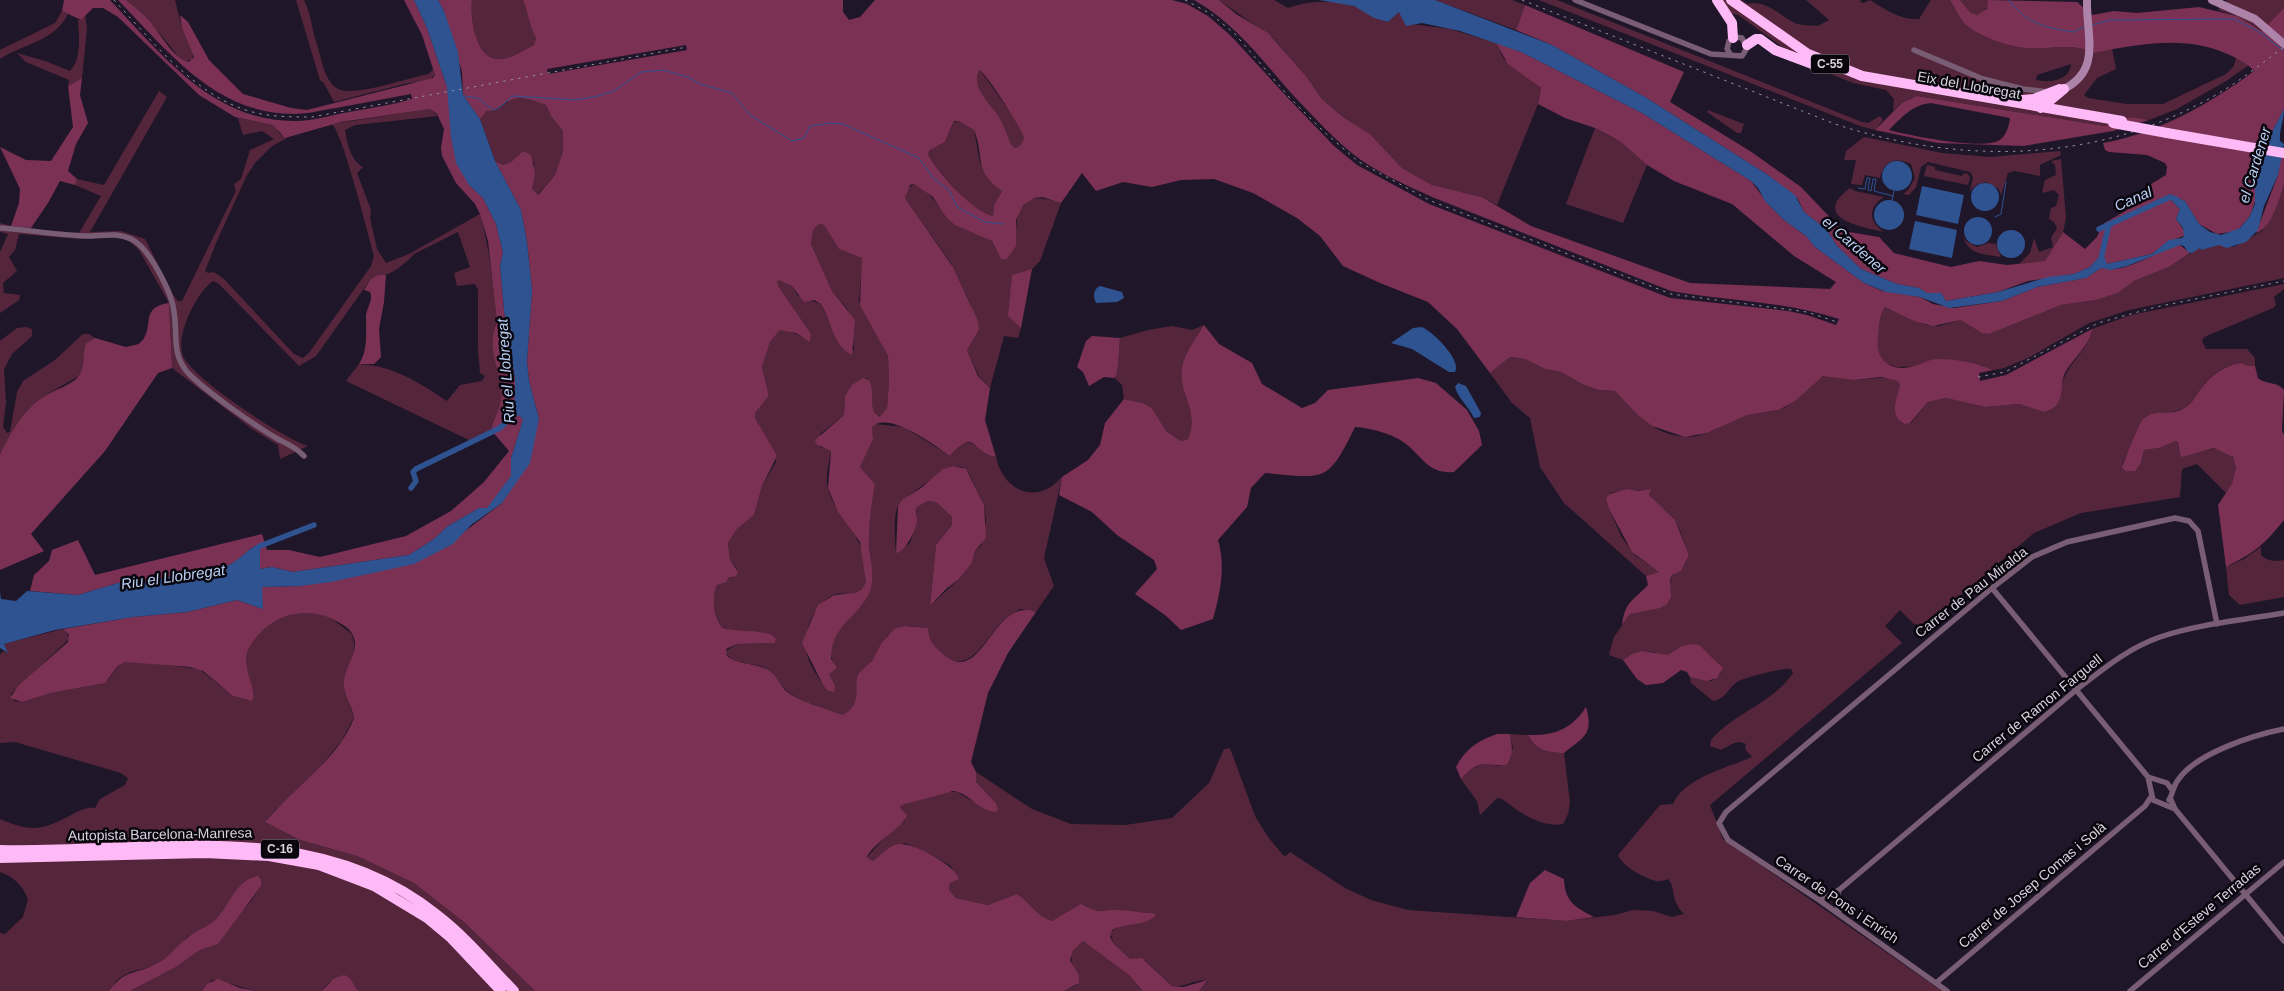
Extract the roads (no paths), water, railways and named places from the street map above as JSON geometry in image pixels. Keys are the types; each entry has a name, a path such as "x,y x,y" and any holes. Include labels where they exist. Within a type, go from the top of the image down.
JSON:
{"highway":[{"path":"1717,0 1732,23 1733,38"},
{"name":"Eix del Llobregat","path":"1724,0 1792,49 1840,73 1878,83 2014,104"},
{"name":"Eix del Llobregat","path":"1731,0 1808,54 1838,68 1879,80 2284,151"},
{"path":"1747,46 1756,39 1760,39 1775,50 1826,70 1840,73"},
{"path":"2014,104 2034,99 2047,93 2062,91"},
{"path":"2014,104 2039,109 2062,91"},
{"path":"2061,112 2057,105 2062,91"},
{"path":"2047,93 2041,104 2045,110 2061,112"},
{"name":"Autopista Barcelona-Manresa","path":"0,850 255,846 329,859 367,872 422,903 457,932 514,991"},
{"name":"Autopista Barcelona-Manresa","path":"0,858 204,853 269,856 319,865 374,886 427,918 451,938 501,991"}],"street":[{"path":"1575,0 1701,51 1715,54 1742,56 1746,52 1747,46 1742,38 1733,38 1729,41 1727,47 1715,54"},
{"path":"2212,0 2256,19 2284,44"},
{"path":"2062,91 2078,80 2084,73 2088,52 2087,1"},
{"path":"1727,47 1732,56"},
{"path":"1914,50 1983,79 2047,93"},
{"path":"0,228 84,236 122,234 134,240 149,257 172,300 176,324 175,348 179,360 189,373 235,410 277,438 298,448 304,456"},
{"name":"Carrer de Pau Miralda","path":"1720,822 1734,804 1992,588 2032,557 2067,542 2176,518 2189,521 2198,531 2217,624"},
{"path":"1992,588 2148,777 2155,798 2175,809"},
{"name":"Carrer de Ramon Farguell","path":"1819,900 1839,890 2076,690 2116,659 2160,637 2217,624 2284,613"},
{"path":"2284,729 2248,738 2224,747 2191,767 2178,778 2170,798 2175,809 2284,941"},
{"path":"2148,777 2163,782 2172,790"},
{"path":"2155,798 2154,784 2178,778"},
{"path":"2155,798 2170,798"},
{"name":"Carrer de Josep Comas i Solà","path":"1936,983 2155,798"},
{"name":"Carrer de Pons i Enrich","path":"1720,822 1728,840 1819,900 1947,991"},
{"name":"Carrer d'Esteve Terradas","path":"2130,991 2244,893 2284,862"},
{"path":"1839,890 1836,907 1840,915"}],"water":[{"name":"Riu el Llobregat","path":"414,0 438,0 444,11 458,52 463,95 480,119 495,161 521,210 527,242 532,290 527,362 529,381 539,419 530,463 502,503 471,525 453,544 414,564 331,582 300,586 262,587 263,609 237,600 187,612 133,617 55,630 4,644 8,653 0,648 0,592 1,599 16,601 27,591 78,595 125,581 142,583 173,576 185,579 231,564 260,544 260,569 272,567 293,572 409,555 434,539 448,526 479,508 487,508 511,476 511,458 523,420 519,415 510,421 507,418 515,397 515,379 504,310 500,265 503,253 496,224 483,198 469,185 456,163 451,137 447,87 427,28"},
{"path":"1319,0 1435,0 1552,45 1645,97 1768,175 1795,195 1804,212 1826,229 1837,246 1861,269 1897,284 1919,288 1927,293 1941,293 1946,301 1998,292 2048,277 2074,274 2090,267 2100,256 2104,256 2107,264 2152,254 2169,240 2184,236 2183,228 2176,219 2180,209 2171,200 2169,194 2185,201 2199,224 2210,232 2221,235 2240,228 2250,216 2255,204 2255,175 2260,155 2284,109 2280,141 2284,144 2278,175 2264,206 2258,230 2246,242 2227,248 2219,245 2201,250 2200,248 2192,253 2180,245 2127,266 2111,270 2101,268 2086,278 2037,287 2002,301 1949,308 1920,297 1886,292 1864,283 1815,247 1806,236 1784,220 1765,201 1758,188 1751,181 1642,113 1521,52 1460,31 1422,23 1406,26 1399,12 1388,22 1374,18 1354,6"},
{"path":"1897,161 1908,165 1912,176 1908,187 1897,191 1886,187 1882,176 1886,165"},
{"path":"1985,183 1995,187 1999,197 1995,207 1985,211 1975,207 1971,197 1975,187"},
{"path":"1922,186 1964,195 1958,224 1916,215"},
{"path":"1889,200 1900,204 1904,215 1900,226 1889,230 1878,226 1874,215 1878,204"},
{"path":"1978,217 1988,221 1992,231 1988,241 1978,245 1968,241 1964,231 1968,221"},
{"path":"1915,221 1957,230 1952,258 1909,249"},
{"path":"2011,230 2021,234 2025,244 2021,254 2011,258 2001,254 1997,244 2001,234"},
{"path":"1100,286 1122,292 1124,298 1117,302 1096,303 1094,293"},
{"path":"1422,327 1433,334 1451,354 1456,367 1455,372 1449,372 1412,349 1391,343 1413,328"},
{"path":"1458,383 1466,386 1481,413 1480,417 1474,418 1459,395 1455,387"}],"waterway":[{"path":"2009,0 2030,20 2046,26 2074,32 2086,26"},
{"path":"2092,25 2110,20 2234,19 2261,33 2284,51"},
{"path":"464,96 478,98 493,110 499,108 513,96 576,100 614,91 641,72 663,70 688,77 700,84 732,93 750,115 792,141 804,138 810,126 831,123 843,124 919,158 934,179 949,190 957,207 985,222 1003,224"},
{"path":"1858,188 1865,189 1867,178 1870,178 1868,190 1871,191 1873,179 1876,179 1874,191 1893,196"},
{"path":"1995,217 2001,214 2006,182"},
{"path":"1892,200 1894,191"},
{"name":"Canal","path":"2099,229 2170,197 2176,199"},
{"name":"Canal","path":"2100,263 2109,224"},
{"name":"Riu el Llobregat","path":"411,488 416,481 413,472 416,469 500,428 514,414"},
{"path":"255,550 260,546 314,525"}],"railway":[{"path":"114,0 172,62 204,89 240,108 276,116 312,117 687,47"},
{"path":"1185,0 1211,14 1235,34 1289,97 1323,131 1359,162 1431,201 1671,294 1807,312 1837,322"},
{"path":"1522,0 1835,124 1880,137 1926,146 1973,151 2019,151 2066,147 2111,138 2156,124 2222,92 2284,47"},
{"path":"1978,377 2005,372 2098,323 2156,307 2284,281"}],"water label":[{"name":"el Cardener","path":"2255,165"},
{"name":"el Cardener","path":"1854,245"}]}
